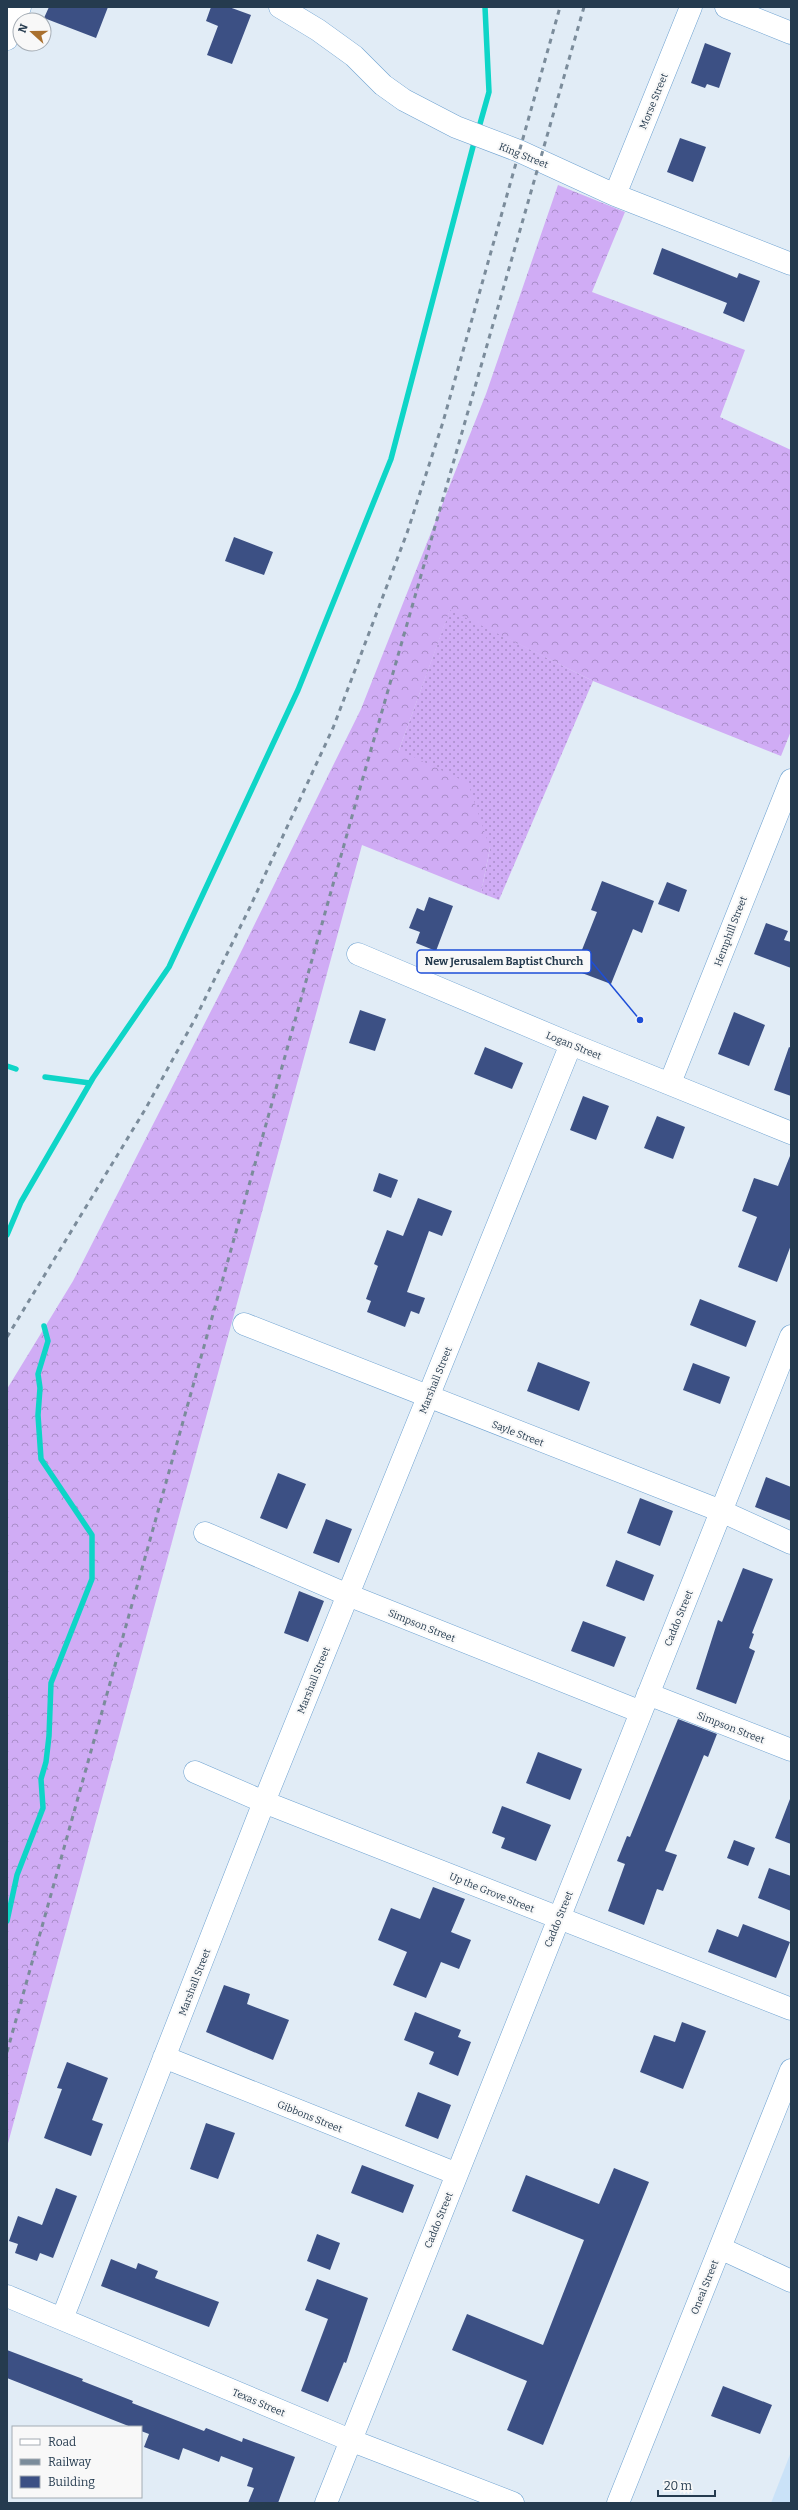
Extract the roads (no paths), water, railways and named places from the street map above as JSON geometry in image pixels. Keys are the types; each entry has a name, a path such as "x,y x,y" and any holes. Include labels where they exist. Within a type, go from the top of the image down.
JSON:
{"street":[{"path":"7,39 20,7"},
{"name":"King Street","path":"280,7 318,30 354,56 383,85 404,100 456,127 519,151 615,195 791,264"},
{"name":"Morse Street","path":"615,195 691,7"},
{"path":"726,7 791,34"},
{"name":"Hemphill Street","path":"670,1083 791,780"},
{"name":"Logan Street","path":"358,954 571,1044 791,1133"},
{"name":"Marshall Street","path":"62,2319 264,1802 571,1044"},
{"name":"Sayle Street","path":"244,1324 427,1398 721,1511 791,1543"},
{"name":"Caddo Street","path":"326,2503 791,1336"},
{"name":"Simpson Street","path":"205,1533 348,1595 644,1703 791,1750"},
{"name":"Up the Grove Street","path":"195,1772 264,1802 791,2009"},
{"name":"Gibbons Street","path":"164,2057 457,2174"},
{"name":"Oneal Street","path":"618,2503 791,2070"},
{"path":"720,2248 791,2281"},
{"name":"Texas Street","path":"7,2296 350,2440 513,2503"}],"waterway":[{"path":"478,131 489,92 485,7"},
{"path":"7,1235 21,1202 93,1078 169,967 298,690 391,459 475,139"},
{"path":"7,1066 16,1069"},
{"path":"45,1077 90,1083"},
{"path":"7,1921 17,1875 43,1808 41,1779 46,1762 49,1736 51,1683 92,1579 92,1535 41,1459 38,1415 40,1388 38,1374 48,1341 44,1326"}],"railway":[{"path":"7,1337 146,1108 195,1019 250,907 333,728 407,533 443,422 560,7"},
{"path":"7,2052 356,802 584,7"}],"place":[{"name":"New Jerusalem Baptist Church","path":"640,1020"}]}
